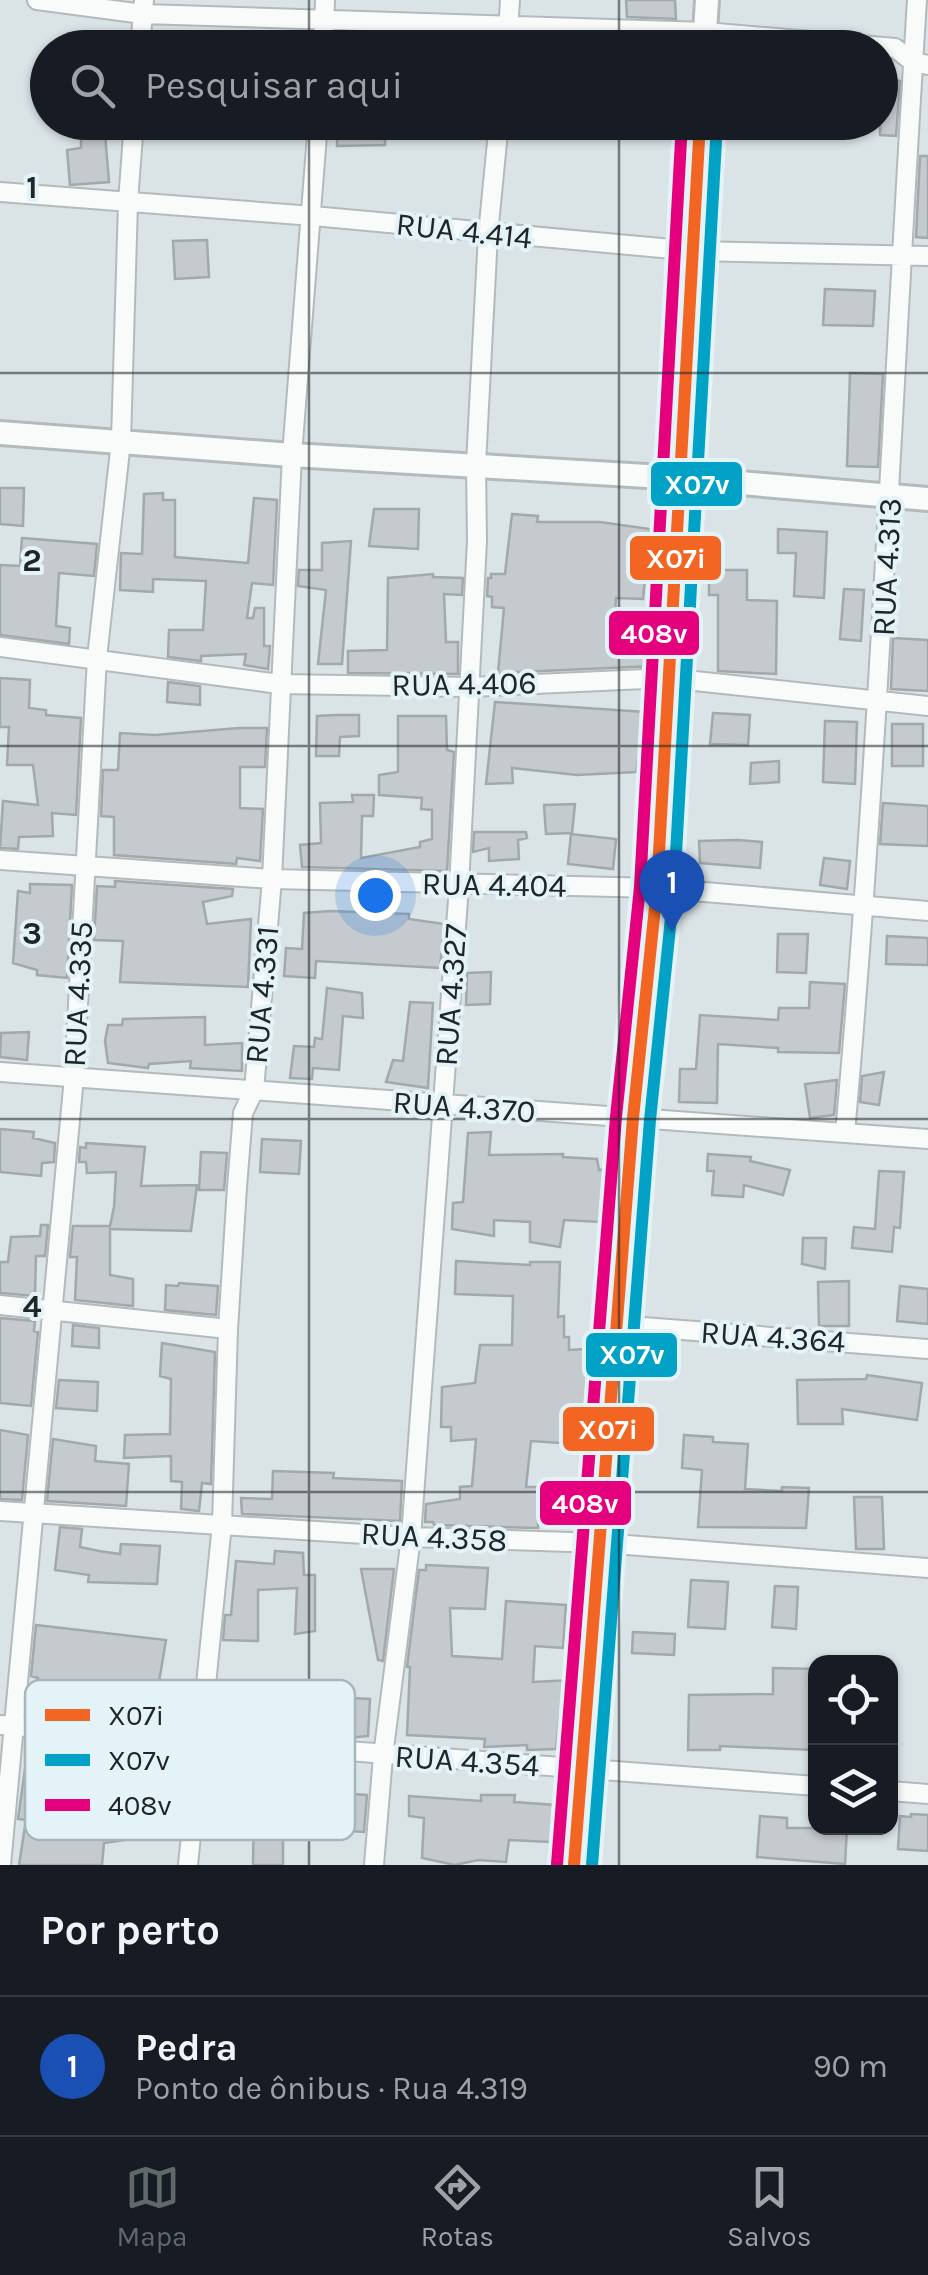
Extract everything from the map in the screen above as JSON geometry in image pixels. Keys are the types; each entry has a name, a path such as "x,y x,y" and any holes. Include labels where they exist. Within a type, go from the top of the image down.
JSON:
{"street":[{"path":"37,0 324,22 509,24 582,30"},
{"path":"323,30 325,0"},
{"path":"508,30 510,0"},
{"path":"704,30 706,0"},
{"name":"RUA 4.313","path":"845,1133 866,906 903,253 920,63 917,0"},
{"path":"898,50 920,63"},
{"name":"RUA 4.335","path":"1,1865 6,1726 32,1514 74,1077 97,658 121,442 133,140"},
{"name":"RUA 4.331","path":"206,1680 222,1524 228,1329 243,1114 254,1090 272,879 278,684 317,140"},
{"name":"RUA 4.327","path":"374,1865 410,1537 459,886 477,541 476,464 488,234 497,140"},
{"path":"574,1865 633,1118 657,888 699,140"},
{"name":"RUA 4.414","path":"0,192 694,251 928,256"},
{"path":"0,433 292,456 681,478 928,499"},
{"name":"RUA 4.406","path":"0,648 278,684 468,688 667,678 928,706"},
{"name":"RUA 4.404","path":"0,860 272,879 657,888 928,911"},
{"name":"RUA 4.370","path":"0,1072 928,1139"},
{"path":"0,1305 228,1329"},
{"name":"RUA 4.364","path":"617,1325 928,1349"},
{"name":"RUA 4.358","path":"0,1510 410,1537 600,1543 928,1568"},
{"name":"RUA 4.354","path":"355,1753 808,1785"},
{"path":"898,1792 928,1794"},
{"name":"RUA 4.331","path":"188,1865 190,1840"}],"building":[{"path":"626,0 675,0 676,19 627,17"},
{"path":"81,140 106,140 109,182 70,185 67,150 81,148"},
{"path":"337,140 385,140 385,145 337,146"},
{"path":"920,156 928,156 928,238 916,237"},
{"path":"207,240 209,277 175,279 173,241"},
{"path":"825,289 875,291 873,326 823,325"},
{"path":"850,373 883,374 878,467 847,466"},
{"path":"0,488 24,488 23,526 0,524"},
{"path":"163,493 163,500 175,500 175,557 248,563 254,498 277,500 273,585 252,583 247,618 253,618 255,608 264,608 264,646 270,646 268,669 244,665 246,654 201,656 201,661 168,657 169,630 203,630 206,581 153,579 153,592 120,590 121,553 142,554 144,494"},
{"path":"374,509 419,509 418,549 369,546"},
{"path":"512,514 538,516 537,522 600,522 650,529 643,599 616,598 614,634 656,634 653,666 498,673 504,608 492,607 492,597 487,596 488,578 491,574 505,574"},
{"path":"778,529 827,532 824,598 794,596 796,553 778,553"},
{"path":"22,538 97,544 94,576 59,573 56,626 70,628 69,644 0,635 0,565 20,566"},
{"path":"351,541 342,664 318,664 326,590 298,586 299,570 322,570 322,543"},
{"path":"709,570 747,570 747,600 777,601 776,674 718,671 718,595 709,595"},
{"path":"433,574 463,578 462,595 444,594 446,642 458,642 458,674 348,673 348,651 387,650 388,578"},
{"path":"844,589 864,590 861,641 840,639"},
{"path":"893,638 928,640 928,691 891,689"},
{"path":"0,678 30,680 29,708 46,710 46,715 81,718 76,815 52,813 53,836 19,837 18,849 0,848 3,801 38,805 33,765 7,765 9,727 0,727"},
{"path":"168,682 200,686 200,705 167,702"},
{"path":"495,702 645,712 636,772 577,775 512,768 513,783 486,784"},
{"path":"713,713 750,715 748,745 710,744"},
{"path":"359,715 359,736 340,737 339,756 316,756 317,716"},
{"path":"398,716 446,716 447,750 454,752 447,871 302,867 300,845 321,843 320,803 353,802 352,795 374,795 373,816 362,816 361,858 420,847 420,842 432,839 432,810 421,809 422,798 379,795 379,775 398,772"},
{"path":"825,721 857,722 855,784 823,782"},
{"path":"892,724 923,724 923,766 892,766"},
{"path":"267,728 265,767 240,767 240,808 263,809 260,861 237,858 236,864 114,855 114,817 101,816 103,770 118,770 120,733 155,735"},
{"path":"779,761 779,782 750,784 751,763"},
{"path":"883,803 928,806 928,846 880,844"},
{"path":"575,804 572,833 546,834 544,805"},
{"path":"474,832 526,832 527,838 518,840 519,859 489,861 489,848 473,852"},
{"path":"571,834 616,839 613,869 568,864"},
{"path":"699,841 762,842 760,868 700,863"},
{"path":"824,858 850,861 847,889 820,885"},
{"path":"115,881 233,889 232,896 203,902 207,924 251,919 248,987 120,982 123,941 94,940 97,886 115,887"},
{"path":"30,884 72,885 67,978 37,975 37,970 13,963 18,891 30,893"},
{"path":"304,913 409,914 409,919 444,924 440,968 316,961 315,978 284,976 286,948 302,949"},
{"path":"778,934 808,934 806,973 777,972"},
{"path":"887,936 928,938 928,965 886,964"},
{"path":"491,972 490,1004 466,1005 467,973"},
{"path":"810,982 845,984 839,1053 778,1052 778,1048 718,1044 717,1103 679,1102 680,1069 696,1069 700,1015 778,1020 779,1008 809,1008"},
{"path":"327,988 362,993 363,1018 343,1016 339,1070 313,1068 312,1079 290,1078 294,1046 314,1047 315,1038 322,1039"},
{"path":"410,1002 433,1003 428,1088 386,1082 393,1060 403,1061"},
{"path":"205,1017 205,1045 242,1043 242,1071 190,1068 191,1061 149,1064 148,1068 108,1063 108,1025 122,1025 123,1019"},
{"path":"29,1032 27,1060 0,1057 1,1033"},
{"path":"884,1072 879,1105 860,1102 862,1076"},
{"path":"837,1080 834,1115 810,1118 805,1084"},
{"path":"0,1129 34,1132 33,1138 55,1143 54,1162 42,1163 41,1176 0,1172"},
{"path":"491,1132 489,1155 563,1154 597,1159 599,1170 606,1169 600,1222 564,1220 560,1247 530,1242 530,1222 494,1220 494,1236 452,1229 453,1203 463,1202 468,1133"},
{"path":"262,1139 301,1141 299,1174 260,1172"},
{"path":"86,1143 145,1147 141,1186 197,1185 191,1231 110,1229 110,1275 133,1279 133,1306 75,1300 77,1257 70,1257 73,1226 110,1226 114,1207 116,1172 87,1173 86,1162 79,1162 80,1147 86,1148"},
{"path":"201,1152 227,1153 224,1190 199,1190"},
{"path":"708,1154 751,1157 750,1161 790,1170 783,1195 744,1185 743,1197 712,1195 714,1171 707,1171"},
{"path":"879,1171 904,1172 900,1228 894,1227 892,1252 852,1248 854,1227 875,1229"},
{"path":"41,1225 48,1225 45,1256 36,1256 35,1296 0,1293 0,1262 8,1262 11,1237 40,1236"},
{"path":"803,1238 826,1238 825,1269 802,1264"},
{"path":"456,1261 530,1265 560,1262 558,1317 564,1316 564,1337 569,1337 569,1350 584,1349 587,1355 590,1445 531,1441 526,1487 575,1487 573,1519 538,1519 538,1528 425,1522 426,1504 460,1499 460,1487 472,1486 476,1439 451,1441 451,1427 441,1427 442,1387 475,1383 480,1345 512,1345 513,1296 455,1294"},
{"path":"849,1281 849,1326 819,1326 818,1282"},
{"path":"166,1285 218,1286 216,1315 165,1310"},
{"path":"900,1286 928,1289 928,1324 897,1321"},
{"path":"0,1318 35,1321 34,1331 38,1332 31,1406 0,1403"},
{"path":"73,1325 99,1328 99,1348 72,1346"},
{"path":"162,1343 215,1352 211,1484 202,1483 199,1511 181,1509 182,1482 171,1481 171,1456 124,1458 125,1435 170,1434 171,1379 160,1376"},
{"path":"867,1375 922,1383 917,1420 842,1409 843,1424 798,1424 797,1380 866,1379"},
{"path":"59,1380 98,1382 97,1411 56,1408"},
{"path":"0,1430 28,1435 22,1500 0,1499"},
{"path":"684,1435 748,1444 745,1489 809,1488 806,1528 698,1527 702,1470 682,1468"},
{"path":"53,1439 96,1446 95,1461 129,1464 126,1506 47,1501"},
{"path":"273,1471 402,1481 400,1521 242,1514 241,1498 272,1499"},
{"path":"854,1497 882,1497 884,1549 856,1549"},
{"path":"60,1527 82,1529 80,1547 99,1551 120,1554 121,1544 160,1546 157,1584 88,1582 89,1575 55,1570"},
{"path":"275,1551 303,1553 304,1575 315,1575 315,1631 295,1634 297,1588 258,1590 258,1641 223,1640 225,1615 231,1615 236,1561 274,1564"},
{"path":"426,1565 488,1568 485,1609 450,1608 452,1656 502,1659 506,1601 566,1605 563,1648 535,1646 533,1682 571,1680 570,1704 561,1704 556,1749 527,1750 527,1745 484,1747 485,1739 407,1735 407,1667 419,1570 426,1570"},
{"path":"361,1569 394,1569 383,1661 378,1660"},
{"path":"691,1580 728,1582 725,1629 688,1627"},
{"path":"775,1586 798,1587 796,1629 772,1627"},
{"path":"36,1625 166,1640 159,1680 38,1680 31,1676"},
{"path":"633,1632 675,1634 674,1655 632,1653"},
{"path":"773,1668 808,1669 808,1750 720,1746 720,1750 688,1750 689,1695 773,1694"},
{"path":"355,1698 370,1699 368,1736 355,1737"},
{"path":"25,1769 25,1820 18,1819"},
{"path":"355,1794 367,1795 364,1832 355,1831"},
{"path":"481,1795 515,1795 514,1802 556,1805 551,1842 509,1840 506,1862 478,1860 455,1865 422,1858 424,1818 409,1816 409,1796 481,1801"},
{"path":"928,1815 928,1851 898,1849 900,1816"},
{"path":"760,1816 787,1818 787,1828 808,1828 808,1835 847,1835 845,1864 757,1857"},
{"path":"25,1826 25,1840 125,1840 104,1843 102,1865 19,1865"},
{"path":"253,1840 283,1840 283,1865 253,1865"}],"transit line":[{"name":"408v","path":"557,1864 616,1117 640,887 681,140"},
{"name":"X07i","path":"574,1865 633,1118 657,888 699,140"},
{"name":"X07v","path":"592,1865 650,1120 674,889 716,140"}],"place":[{"name":"Pedra","path":"672,932"}]}
